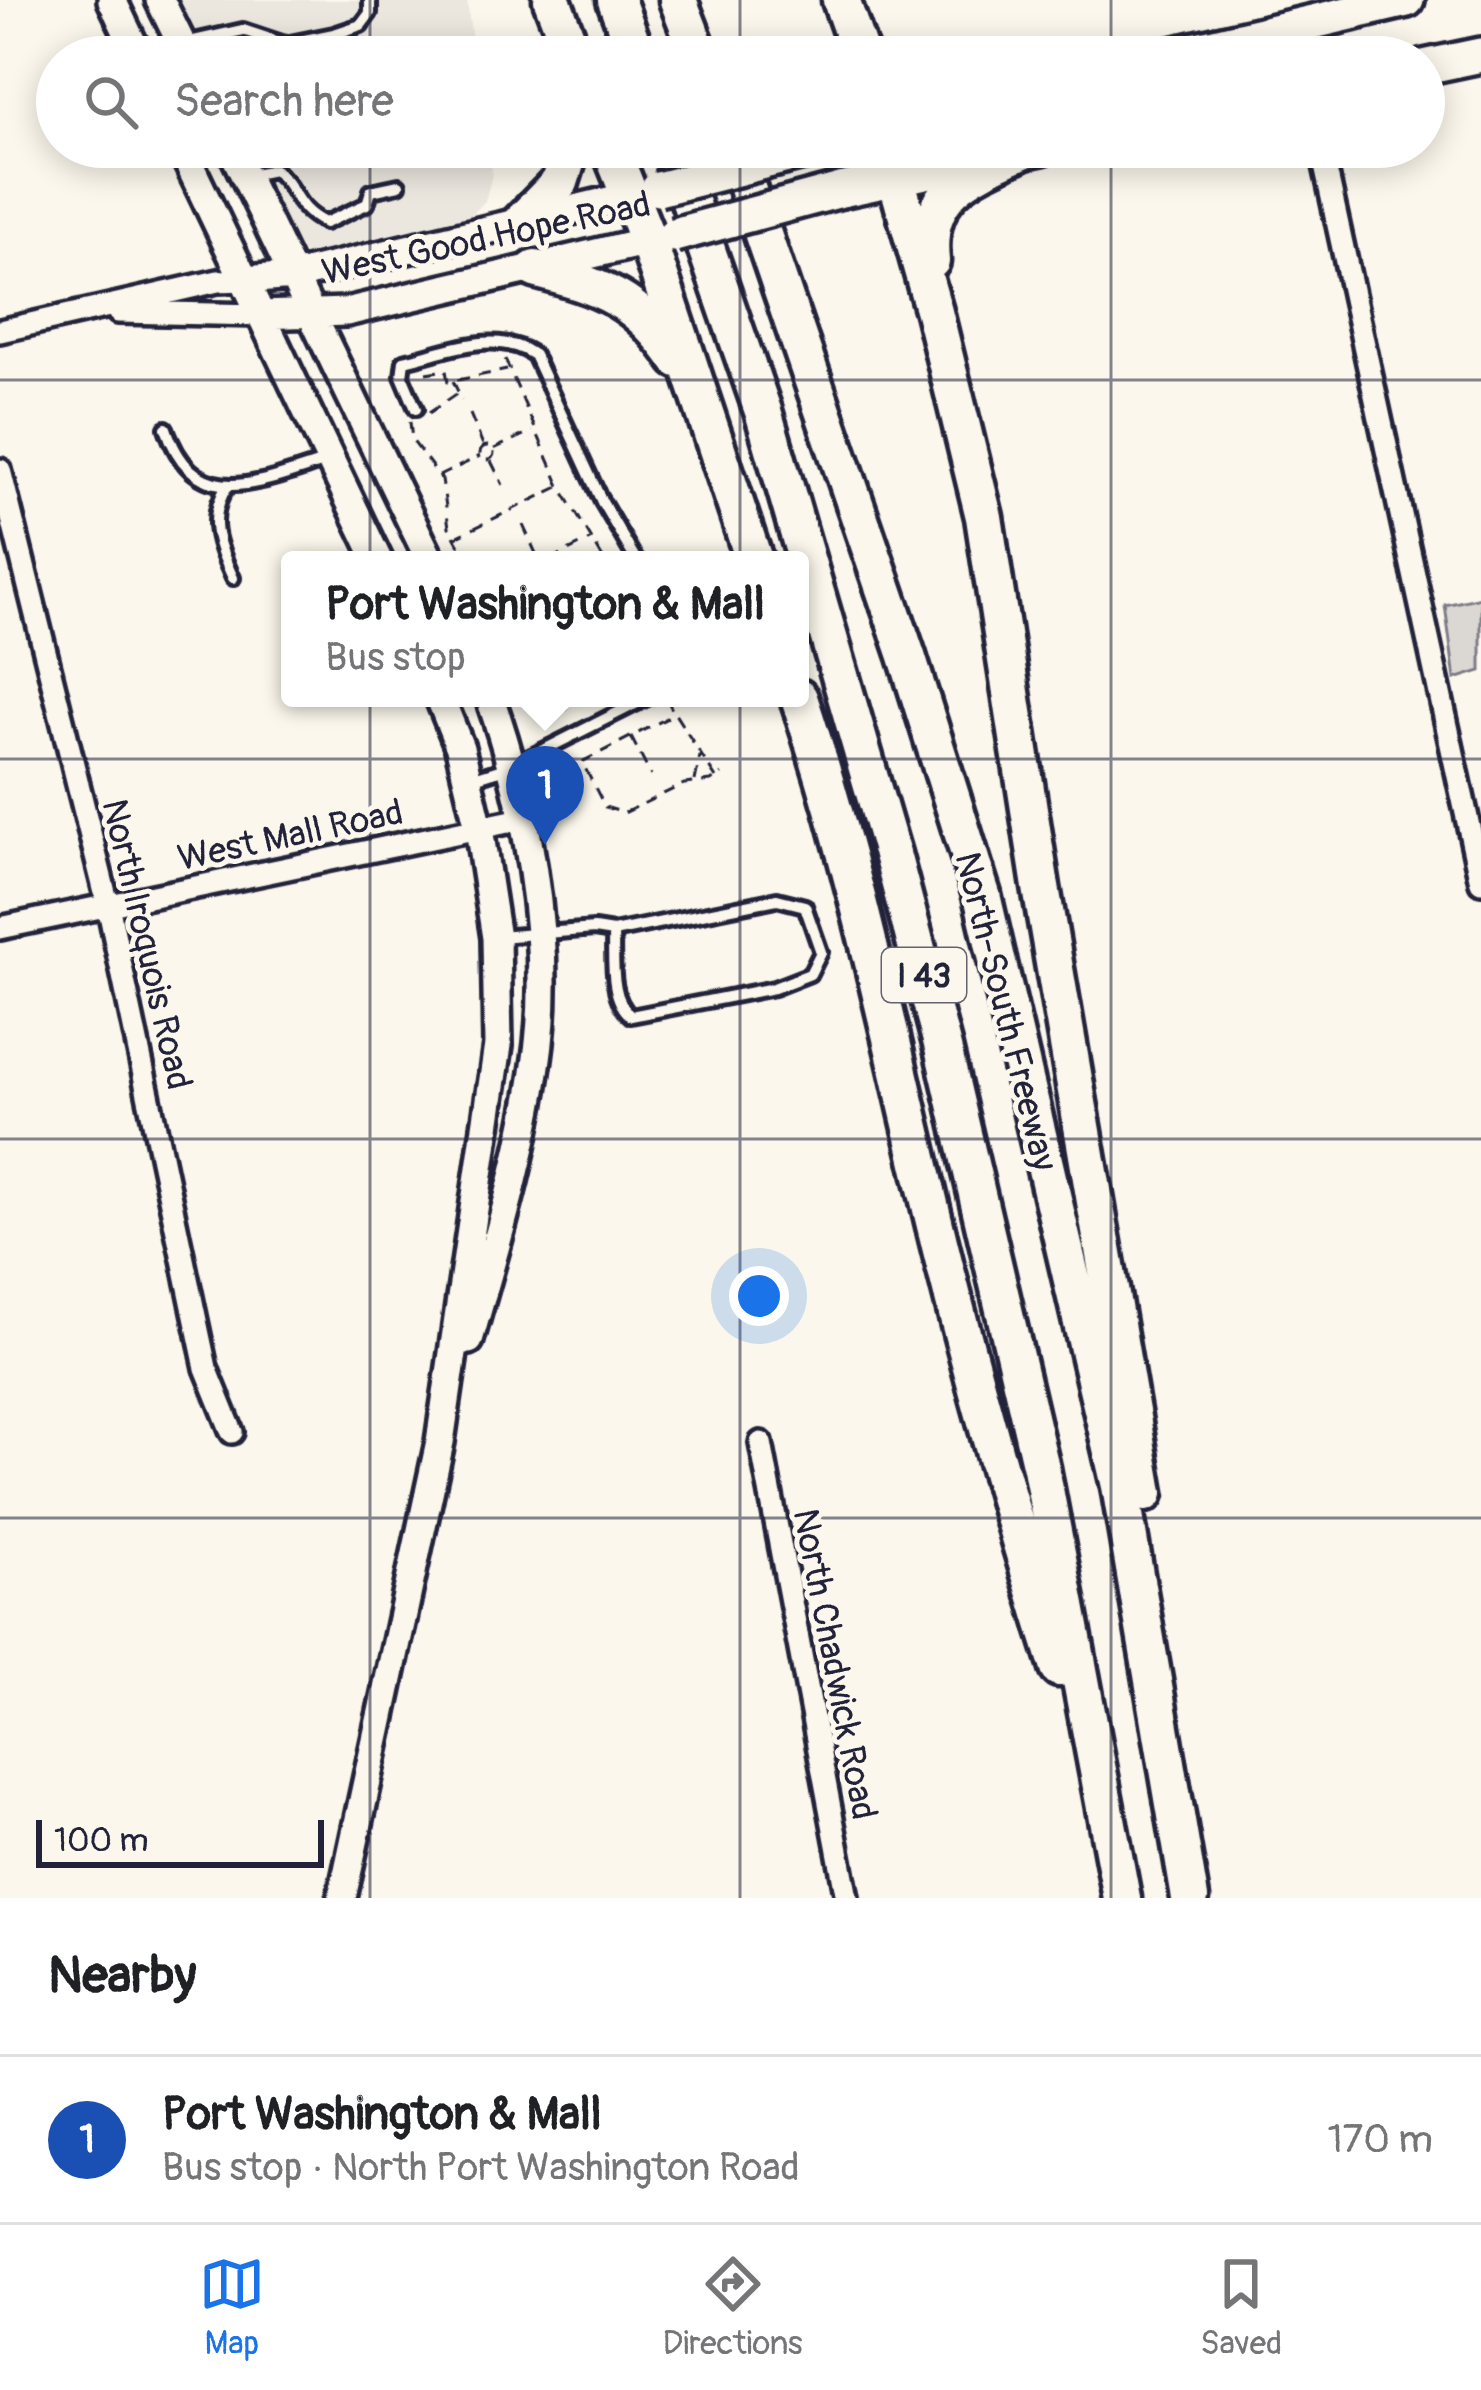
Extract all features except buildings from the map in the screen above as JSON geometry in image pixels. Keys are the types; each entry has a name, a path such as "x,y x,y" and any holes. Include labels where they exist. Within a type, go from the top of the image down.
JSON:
{"highway":[{"path":"552,0 565,36"},
{"path":"616,0 629,36"},
{"path":"678,0 692,36"},
{"path":"520,223 560,182 564,168"},
{"path":"626,168 644,192 661,238 698,389 751,551"},
{"name":"North-South Freeway","path":"678,168 763,411 804,551"},
{"name":"North-South Freeway","path":"741,168 907,656 982,895 1120,1486 1190,1898"},
{"path":"893,168 984,517 1041,886 1155,1557 1169,1790"},
{"path":"934,312 928,236 933,213 946,197 987,168"},
{"path":"535,269 616,294 640,311 698,389"},
{"name":"North-South Freeway","path":"809,569 943,1048 1041,1468 1123,1898"},
{"path":"802,707 838,830 941,1249 1026,1562 1107,1820"}],"main road":[{"path":"112,0 129,36"},
{"path":"160,0 178,36"},
{"path":"1311,36 1407,0"},
{"path":"1445,63 1481,56"},
{"path":"191,168 374,551"},
{"path":"241,168 426,551"},
{"name":"West Good Hope Road","path":"244,280 294,277 739,168"},
{"name":"West Good Hope Road","path":"260,315 312,315 375,306 535,269 842,190 880,168"},
{"path":"331,460 373,442"},
{"path":"382,551 415,529"},
{"path":"440,1442 498,1045 496,938 479,828 443,707"},
{"path":"342,1898 440,1442 524,1134 539,1040 540,932 512,766 493,707"}],"street":[{"path":"1326,168 1481,882"},
{"name":"West Good Hope Road","path":"0,331 218,281 244,280"},
{"name":"West Good Hope Road","path":"81,312 260,315"},
{"name":"North Iroquois Road","path":"0,470 108,905 206,1369 232,1432"},
{"name":"West Mall Road","path":"0,928 522,819"},
{"name":"North Chadwick Road","path":"761,1443 847,1898"}],"lane":[{"path":"324,36 361,25 370,13 370,0"},
{"path":"226,36 243,30 261,36"},
{"path":"245,176 274,170 284,176 296,203 325,224 367,204 371,191 399,185"},
{"path":"416,410 402,376 404,361 499,340 520,344 534,355 630,551"},
{"path":"166,428 176,456 212,484 228,485 331,460"},
{"path":"228,485 215,504 218,539 232,578"},
{"path":"467,780 512,766 629,707"},
{"path":"496,938 594,929 613,932 777,899 805,906 821,952 810,974 774,988 631,1016 622,1010 616,990 613,932"}],"path":[{"path":"499,340 560,486 599,551"},
{"path":"424,357 426,373 446,370 448,382 509,370"},
{"path":"453,381 462,400"},
{"path":"458,393 442,401 439,409 410,422 412,440 446,488 453,538 461,551"},
{"path":"439,476 480,456 484,446 470,414"},
{"path":"484,446 494,449 534,430"},
{"path":"490,459 494,449"},
{"path":"480,456 490,459 503,485"},
{"path":"453,538 560,486"},
{"path":"523,525 535,551"},
{"path":"569,551 592,540"},
{"path":"671,707 716,778"},
{"path":"675,714 582,762 605,807 632,811 684,784 722,774"},
{"path":"631,737 651,776"},
{"path":"695,783 701,754"}],"shaded area":[{"path":"173,0 467,0 471,36 190,36"},
{"path":"254,168 491,168 485,201 464,223 309,256 290,245"},
{"path":"1481,597 1481,671 1455,679 1445,605"}],"place":[{"name":"Port Washington & Mall","path":"545,845"}]}
